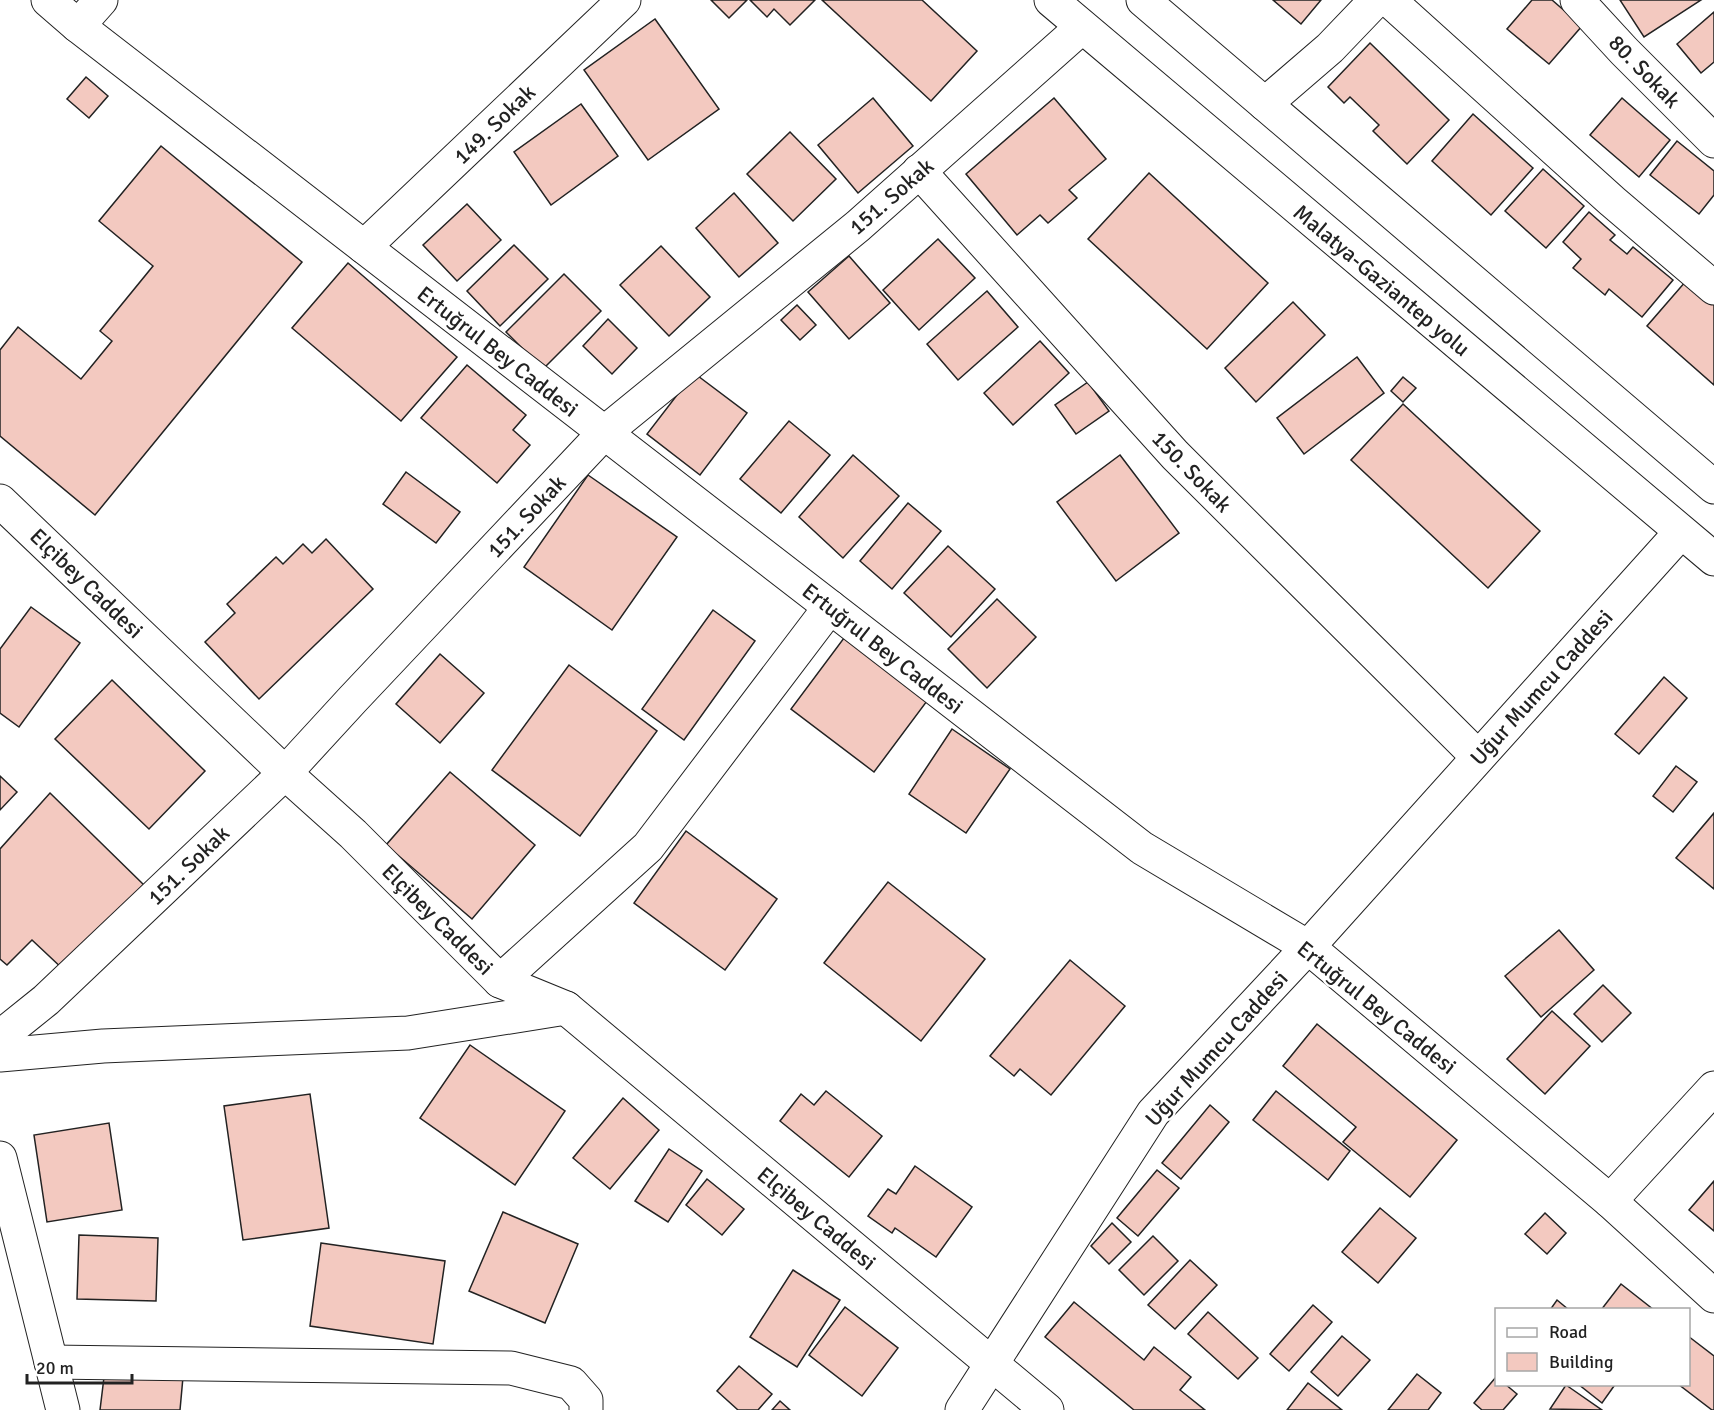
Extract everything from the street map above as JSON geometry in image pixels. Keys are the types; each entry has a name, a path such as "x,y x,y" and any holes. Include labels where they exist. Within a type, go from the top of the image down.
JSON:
{"main road":[{"name":"Ertuğrul Bey Caddesi","path":"48,0 78,26 1142,848 1308,947 1610,1201 1714,1296"},
{"path":"78,26 101,0"},
{"name":"149. Sokak","path":"364,247 624,0"},
{"name":"Malatya-Gaziantep yolu","path":"1051,0 1714,559"},
{"path":"1143,0 1714,487"},
{"path":"1265,104 1330,48 1376,0"},
{"path":"1389,0 1612,201 1714,288"},
{"name":"80. Sokak","path":"1577,0 1624,51 1714,141"},
{"name":"151. Sokak","path":"0,1037 46,1000 285,773 604,433 858,226 1082,27"},
{"name":"150. Sokak","path":"919,171 1175,455 1478,758"},
{"name":"Elçibey Caddesi","path":"0,501 285,773 353,834 500,981 566,1008 1047,1410"},
{"name":"Uğur Mumcu Caddesi","path":"962,1410 1153,1113 1308,947 1681,532"},
{"path":"500,981 648,847 830,607"},
{"path":"0,1055 103,1046 408,1033 566,1008"},
{"path":"1610,1201 1714,1088"},
{"path":"0,1158 63,1410"},
{"path":"51,1362 511,1368 571,1383 586,1400 586,1410"}],"building":[{"path":"711,0 747,0 729,18"},
{"path":"750,0 815,0 790,25 774,9 767,17"},
{"path":"822,0 922,0 977,51 931,101"},
{"path":"1273,0 1321,0 1301,24"},
{"path":"1532,0 1552,0 1582,26 1549,64 1507,29"},
{"path":"1620,0 1701,0 1644,37"},
{"path":"1714,12 1714,62 1701,73 1677,44"},
{"path":"655,19 719,109 648,160 584,70"},
{"path":"1370,43 1449,120 1407,164 1373,131 1379,125 1350,97 1344,103 1328,87"},
{"path":"86,77 108,96 89,118 67,99"},
{"path":"873,98 913,146 858,193 818,145"},
{"path":"1054,98 1106,159 1069,190 1077,198 1048,223 1040,215 1017,235 966,174"},
{"path":"1622,98 1670,140 1639,177 1590,135"},
{"path":"581,104 618,156 551,205 514,152"},
{"path":"1473,114 1533,168 1491,215 1432,161"},
{"path":"790,132 836,179 793,221 747,174"},
{"path":"1677,141 1714,171 1714,195 1699,214 1650,175"},
{"path":"161,146 302,262 95,515 0,436 0,350 18,327 81,379 112,341 100,331 153,266 99,221"},
{"path":"1543,169 1584,206 1546,248 1505,211"},
{"path":"1149,173 1268,283 1207,349 1088,239"},
{"path":"734,193 778,243 739,277 696,228"},
{"path":"467,204 501,240 457,281 423,245"},
{"path":"1589,212 1615,235 1610,240 1627,254 1633,247 1673,280 1642,317 1609,289 1605,295 1573,268 1581,259 1563,242"},
{"path":"938,239 975,278 919,330 883,290"},
{"path":"514,245 548,279 500,326 467,291"},
{"path":"661,246 710,297 669,336 620,285"},
{"path":"849,256 890,303 849,339 808,292"},
{"path":"348,263 457,357 401,421 292,328"},
{"path":"564,274 601,311 543,369 506,332"},
{"path":"1686,281 1714,305 1714,385 1647,326"},
{"path":"987,291 1018,327 958,380 927,344"},
{"path":"1293,302 1325,335 1256,402 1225,368"},
{"path":"797,305 816,325 800,340 781,320"},
{"path":"608,319 637,348 612,374 583,346"},
{"path":"1040,341 1069,373 1013,425 984,393"},
{"path":"1357,357 1384,393 1304,454 1277,418"},
{"path":"467,365 526,415 513,430 530,445 497,483 421,418"},
{"path":"694,373 747,413 700,475 647,434"},
{"path":"1403,377 1416,388 1403,402 1391,391"},
{"path":"1088,382 1109,411 1076,434 1055,405"},
{"path":"1403,404 1540,531 1488,588 1351,460"},
{"path":"789,421 830,455 781,513 740,479"},
{"path":"853,455 899,496 843,558 799,517"},
{"path":"1120,455 1179,533 1116,581 1057,502"},
{"path":"406,472 460,512 436,543 383,504"},
{"path":"588,475 677,537 612,630 524,567"},
{"path":"908,503 941,531 892,589 860,561"},
{"path":"326,539 373,589 259,699 205,642 235,613 227,604 276,557 283,564 303,544 312,553"},
{"path":"948,546 995,589 951,637 904,593"},
{"path":"997,599 1036,637 987,688 948,649"},
{"path":"31,607 80,643 19,727 0,713 0,649"},
{"path":"713,610 755,641 684,740 642,709"},
{"path":"844,638 927,701 874,772 791,709"},
{"path":"440,654 484,693 440,743 396,704"},
{"path":"569,665 657,731 580,836 492,770"},
{"path":"1664,677 1687,698 1639,754 1615,734"},
{"path":"112,680 205,771 149,829 55,739"},
{"path":"952,729 1010,769 966,833 909,794"},
{"path":"1676,766 1697,782 1673,812 1653,796"},
{"path":"450,772 535,845 472,919 386,845"},
{"path":"0,776 17,792 0,810"},
{"path":"50,793 146,887 65,971 32,940 7,965 0,959 0,849"},
{"path":"1714,813 1714,889 1676,858"},
{"path":"686,831 777,899 725,970 634,903"},
{"path":"888,882 985,959 921,1041 824,963"},
{"path":"1559,930 1594,970 1541,1017 1505,976"},
{"path":"1070,960 1125,1006 1051,1095 1020,1069 1014,1076 990,1056"},
{"path":"1603,985 1631,1013 1602,1042 1574,1014"},
{"path":"1552,1011 1590,1046 1545,1094 1507,1059"},
{"path":"1317,1024 1457,1140 1410,1197 1343,1142 1356,1127 1283,1066"},
{"path":"470,1045 565,1111 515,1185 420,1118"},
{"path":"826,1091 882,1136 849,1177 780,1121 801,1094 814,1105"},
{"path":"1276,1091 1350,1151 1328,1180 1253,1120"},
{"path":"310,1094 329,1228 243,1240 224,1106"},
{"path":"623,1098 659,1130 610,1189 573,1158"},
{"path":"1210,1105 1229,1122 1181,1179 1162,1163"},
{"path":"109,1123 122,1210 47,1222 34,1135"},
{"path":"669,1149 702,1171 668,1222 635,1201"},
{"path":"915,1166 972,1207 936,1257 895,1228 892,1233 868,1216 888,1189 896,1194"},
{"path":"1157,1170 1179,1188 1138,1236 1117,1218"},
{"path":"707,1179 744,1209 722,1235 686,1205"},
{"path":"1714,1181 1714,1231 1689,1210"},
{"path":"1380,1208 1416,1238 1378,1283 1342,1252"},
{"path":"503,1212 578,1244 545,1323 469,1291"},
{"path":"1545,1213 1566,1233 1547,1254 1525,1234"},
{"path":"1112,1223 1131,1242 1109,1264 1091,1246"},
{"path":"79,1235 158,1238 156,1301 77,1299"},
{"path":"1153,1236 1178,1261 1144,1295 1119,1270"},
{"path":"321,1243 445,1261 433,1344 310,1326"},
{"path":"1190,1260 1217,1285 1175,1329 1148,1305"},
{"path":"793,1270 840,1300 797,1367 750,1337"},
{"path":"1621,1284 1651,1308 1603,1308"},
{"path":"1557,1300 1567,1308 1551,1308"},
{"path":"1074,1302 1144,1360 1154,1347 1191,1377 1180,1390 1205,1410 1134,1410 1045,1337"},
{"path":"1313,1305 1332,1322 1289,1371 1270,1354"},
{"path":"845,1307 898,1348 862,1396 809,1355"},
{"path":"1208,1312 1258,1358 1238,1379 1188,1334"},
{"path":"1342,1336 1370,1360 1338,1396 1311,1372"},
{"path":"1690,1338 1714,1356 1714,1410 1681,1386 1690,1386"},
{"path":"739,1366 772,1394 758,1410 738,1410 717,1391"},
{"path":"105,1369 183,1377 180,1410 100,1410"},
{"path":"1417,1374 1441,1393 1428,1410 1388,1410"},
{"path":"1495,1378 1495,1386 1507,1386 1517,1394 1503,1410 1482,1410 1474,1403"},
{"path":"1308,1383 1342,1410 1287,1410"},
{"path":"1567,1386 1602,1410 1550,1409"},
{"path":"1581,1386 1614,1386 1602,1403"},
{"path":"780,1401 790,1410 772,1410"}]}
